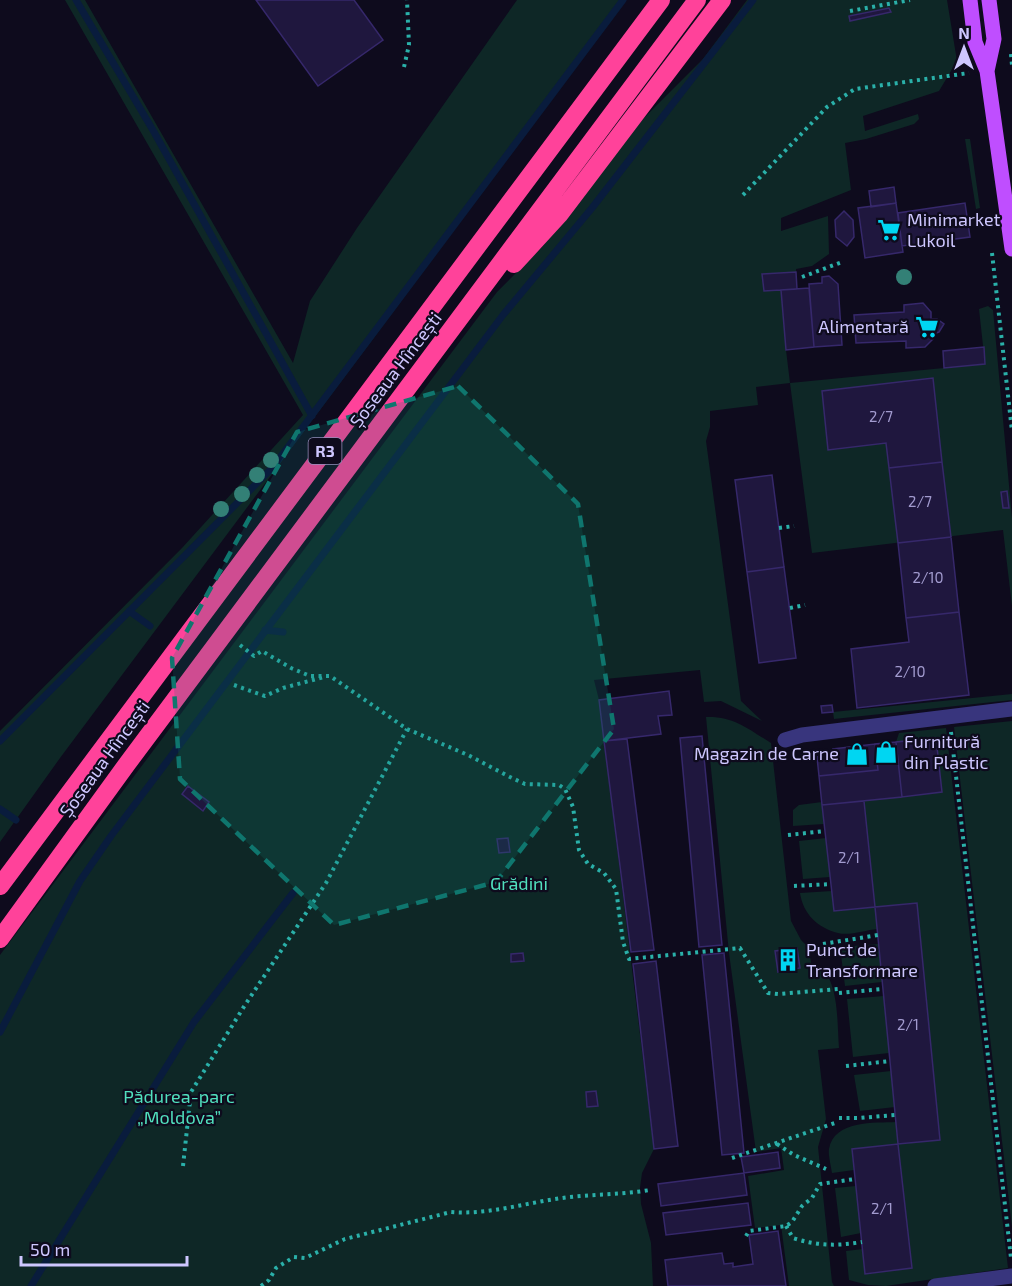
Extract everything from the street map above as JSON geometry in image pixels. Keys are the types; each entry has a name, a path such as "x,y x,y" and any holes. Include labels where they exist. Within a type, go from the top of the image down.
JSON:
{"highway":[{"name":"Șoseaua Hîncești","path":"0,886 662,0"},
{"name":"Șoseaua Hîncești","path":"0,939 127,764 697,0"},
{"name":"R3","path":"419,375 504,275 559,215 722,0"}],"main road":[{"path":"970,0 975,42 987,71 1012,249"},
{"path":"987,71 994,39 989,0"}],"lane":[{"path":"784,740 802,735 1012,709"},
{"path":"935,1286 1012,1276"}],"path":[{"path":"404,67 409,45 407,0"},
{"path":"850,10 910,0"},
{"path":"965,63 968,85"},
{"path":"743,195 827,107 855,88 987,71"},
{"path":"992,251 1012,431"},
{"path":"802,277 842,262"},
{"path":"779,528 794,526"},
{"path":"790,608 805,605"},
{"path":"240,645 254,656 262,651 300,672 310,675 330,675 407,729 468,755 525,784 559,785 566,789 573,807 579,850 588,864 604,873 616,889 623,942 629,959 740,948 768,993 883,989"},
{"path":"234,685 265,696 283,688 330,675"},
{"path":"949,717 1012,1264"},
{"path":"183,1166 191,1092 245,1005 326,883 407,729"},
{"path":"788,835 825,831"},
{"path":"794,886 831,884"},
{"path":"823,944 878,935"},
{"path":"846,1066 890,1061"},
{"path":"839,1118 895,1115"},
{"path":"732,1158 835,1123"},
{"path":"776,1144 794,1155 826,1168"},
{"path":"746,1236 749,1231 786,1226 792,1222 802,1206 812,1198 820,1184 855,1179"},
{"path":"261,1286 269,1280 276,1268 294,1257 305,1258 345,1239 451,1212 468,1214 563,1198 650,1190"},
{"path":"786,1226 793,1238 807,1242 835,1246 862,1242"}],"highlighted area":[{"path":"458,386 578,504 614,729 496,882 334,925 180,779 172,658 297,432"}],"green space":[{"path":"65,0 85,0 293,363 310,301 357,228 517,0 626,0 60,758 0,842 0,731 182,548 303,415"},
{"name":"Pădurea-parc „Moldova”","path":"747,0 947,0 957,61 939,91 863,116 865,131 918,114 919,119 914,124 845,143 851,190 781,218 781,231 828,216 829,254 812,266 796,269 796,272 763,274 764,290 781,290 790,383 756,387 758,405 710,411 710,427 706,441 741,701 762,721 721,701 704,702 700,670 594,680 599,700 654,1149 642,1173 640,1188 641,1204 651,1243 653,1286 0,1286 0,955 497,292 543,246 644,118 703,59"},
{"path":"965,139 970,139 980,208 976,209"},
{"path":"988,306 993,310 1012,518 1012,606 1003,530 812,553 790,383 985,364 979,309"},
{"path":"1012,694 1012,700 834,719 833,712"},
{"path":"706,717 733,721 771,743 791,921 801,940 808,947 812,967 823,968 835,996 839,1048 818,1050 826,1119 818,1147 834,1286 789,1286 781,1225 755,1228 748,1176 784,1170 781,1148 756,1152 729,953"},
{"path":"1012,721 1012,1227 954,727"},
{"path":"946,728 1008,1268 886,1286 868,1285 849,1280 846,1251 863,1249 866,1274 912,1268 898,1145 852,1149 854,1170 832,1173 829,1149 832,1140 847,1128 856,1125 896,1122 898,1144 940,1140 917,903 875,907 864,801 942,792 936,738 896,742 899,733"},
{"path":"822,802 824,824 793,826 793,810 799,805"},
{"path":"826,838 830,877 803,879 799,841"},
{"path":"832,891 834,911 875,907 877,929 842,934 818,924 808,914 800,893"},
{"path":"879,944 882,982 845,986 840,947"},
{"path":"884,996 889,1053 853,1057 847,999"},
{"path":"891,1071 895,1107 860,1111 854,1075"},
{"path":"856,1186 861,1233 841,1237 835,1188"}],"building":[{"path":"256,0 354,0 383,40 318,86"},
{"path":"889,8 891,12 850,21 849,16"},
{"path":"894,187 896,203 871,207 869,191"},
{"path":"896,203 903,252 865,258 858,208"},
{"path":"965,203 970,237 902,246 898,213"},
{"path":"844,211 853,220 854,237 847,246 836,237 835,220"},
{"path":"796,272 797,289 764,291 762,274"},
{"path":"829,276 838,284 842,345 814,347 809,284 822,283 822,277"},
{"path":"809,288 814,347 786,350 781,290"},
{"path":"923,303 931,312 931,319 937,319 944,324 939,332 933,334 933,339 925,347 906,348 906,341 856,343 854,315 904,312 904,305"},
{"path":"984,347 985,364 944,368 943,351"},
{"path":"933,378 942,462 889,468 886,443 828,450 822,391"},
{"path":"942,462 951,537 898,543 889,468"},
{"path":"772,475 784,567 747,572 735,480"},
{"path":"1007,491 1009,508 1003,508 1001,492"},
{"path":"951,537 959,612 906,618 898,543"},
{"path":"784,567 796,658 759,663 747,572"},
{"path":"959,612 969,695 857,708 851,649 909,642 906,618"},
{"path":"669,691 672,715 658,716 661,734 604,741 599,700"},
{"path":"832,705 833,712 822,713 821,706"},
{"path":"702,736 722,945 699,947 680,738"},
{"path":"936,738 942,792 902,797 896,742"},
{"path":"627,739 654,950 631,952 604,741"},
{"path":"896,742 902,797 822,805 819,776 878,770 875,744"},
{"path":"875,744 878,770 819,776 817,757 834,755 833,749"},
{"path":"188,786 209,802 203,811 182,794"},
{"path":"864,801 875,907 834,911 822,805"},
{"path":"508,838 510,852 499,853 497,839"},
{"path":"917,903 940,1140 898,1144 875,907"},
{"name":"Punct de Transformare","path":"797,948 800,968 778,972 775,951"},
{"path":"523,953 524,961 511,962 511,954"},
{"path":"724,953 744,1153 722,1155 702,955"},
{"path":"656,961 678,1146 654,1149 633,964"},
{"path":"596,1091 598,1106 587,1107 586,1092"},
{"path":"898,1144 912,1268 865,1274 852,1149"},
{"path":"778,1152 780,1168 744,1173 741,1157"},
{"path":"744,1173 747,1195 661,1206 658,1184"},
{"path":"748,1203 751,1225 666,1235 663,1213"},
{"path":"778,1231 786,1286 668,1286 665,1260 722,1253 724,1264 733,1263 733,1267 753,1264 749,1235"}],"waterway":[{"path":"76,0 154,132 312,416"},
{"path":"0,741 273,467 623,0"},
{"path":"0,1032 80,881 111,836 503,315 592,208 753,0"},
{"path":"129,611 150,626"},
{"path":"265,630 283,632"},
{"path":"0,809 16,820"},
{"path":"31,1286 194,1022 293,893"}],"place":[{"name":"Minimarket Lukoil","path":"889,230"},
{"name":"Alimentară","path":"927,327"},
{"name":"Furnitură din Plastic","path":"886,752"},
{"name":"Magazin de Carne","path":"857,754"},
{"name":"Punct de Transformare","path":"788,960"}],"park label":[{"name":"Grădini","path":"519,884"}]}
